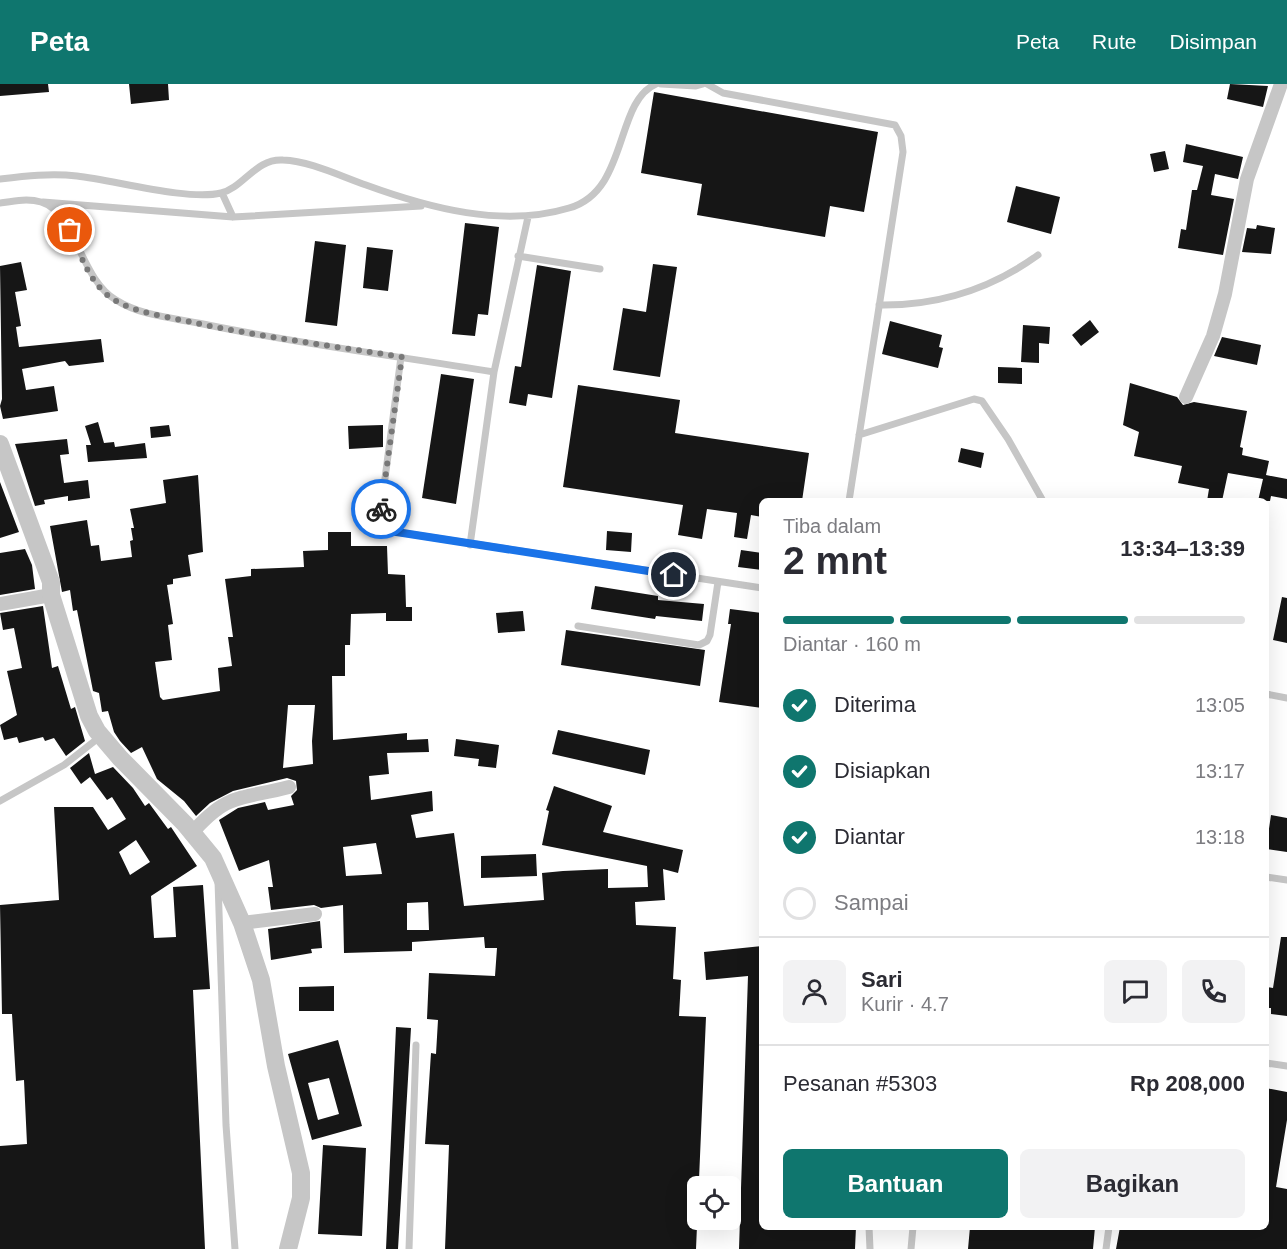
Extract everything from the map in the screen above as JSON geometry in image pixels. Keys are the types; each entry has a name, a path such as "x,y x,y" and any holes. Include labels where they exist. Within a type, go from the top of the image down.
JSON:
{"street":[{"path":"1186,397 1219,315 1247,179 1281,84"},
{"path":"0,444 51,582 51,595 89,717 101,736 185,824 213,858 242,923 261,980 276,1066 301,1173 301,1198 288,1249"},
{"path":"0,603 51,595"},
{"path":"191,834 223,803 289,787"},
{"path":"242,923 315,914"}],"lane":[{"path":"0,179 33,175 75,176 192,195 222,193 266,163 282,160 302,164 408,201 449,210 528,217 571,208 591,197 611,170 641,93 659,84 705,84 723,93 895,125 901,136 903,152 849,498"},
{"path":"222,193 233,216"},
{"path":"0,203 24,200 233,216 430,205"},
{"path":"42,202 70,230 85,267 100,288 116,301 142,312 226,329 494,372"},
{"path":"470,545 494,372 528,217"},
{"path":"879,305 911,306 976,290 1011,274 1038,255"},
{"path":"518,256 600,269"},
{"path":"402,357 382,501 383,525 390,531 759,588"},
{"path":"859,435 974,399 982,401 1002,429 1041,498"},
{"path":"578,626 699,645 707,641 710,635 718,582"},
{"path":"1269,695 1287,698"},
{"path":"0,801 64,765 101,736"},
{"path":"219,870 217,890 224,998 226,1125 235,1249"},
{"path":"1269,877 1287,880"},
{"path":"409,1249 416,1045"},
{"path":"1269,1063 1287,1066"},
{"path":"869,1230 870,1249"},
{"path":"911,1249 913,1230"},
{"path":"1106,1249 1109,1230"}],"building":[{"path":"0,84 48,84 49,92 0,96"},
{"path":"129,84 168,84 169,100 131,104"},
{"path":"1230,84 1268,86 1263,107 1227,99"},
{"path":"654,92 878,132 864,212 830,206 825,237 697,215 702,184 641,173"},
{"path":"1186,144 1243,157 1238,179 1215,174 1211,195 1234,199 1223,255 1178,248 1181,229 1186,230 1192,190 1197,190 1203,166 1183,162"},
{"path":"1165,151 1169,169 1154,172 1150,154"},
{"path":"1016,186 1060,197 1051,234 1007,222"},
{"path":"465,223 499,227 488,315 478,314 475,336 452,334"},
{"path":"1257,225 1275,228 1271,254 1242,252 1247,228 1256,229"},
{"path":"315,241 346,245 337,326 305,322"},
{"path":"367,247 393,250 388,291 363,288"},
{"path":"21,262 27,290 15,292 21,326 16,327 19,347 101,339 104,362 69,366 65,361 22,369 26,390 54,386 58,411 3,419 0,406 2,399 0,266"},
{"path":"653,264 677,267 660,377 613,370 623,308 646,312"},
{"path":"537,265 571,271 552,398 528,394 526,406 509,403 515,366 521,367"},
{"path":"1090,320 1099,332 1081,346 1072,335"},
{"path":"890,321 942,335 939,347 943,348 938,368 882,354"},
{"path":"1023,325 1050,327 1049,344 1039,343 1039,363 1021,362"},
{"path":"1222,337 1261,345 1257,365 1214,356"},
{"path":"998,367 1022,368 1022,384 998,383"},
{"path":"441,374 474,379 456,504 422,498"},
{"path":"1130,383 1177,397 1183,405 1194,402 1247,411 1240,447 1243,448 1242,455 1269,461 1266,475 1287,479 1287,499 1271,496 1269,501 1269,498 1259,498 1263,479 1228,473 1223,498 1208,498 1209,489 1178,483 1182,466 1134,456 1139,432 1123,425"},
{"path":"578,385 680,400 675,433 809,453 802,498 759,498 759,516 751,515 747,539 734,537 737,513 707,509 702,539 678,535 683,505 563,487"},
{"path":"98,422 104,443 114,442 115,447 145,443 147,458 88,462 86,445 91,445 85,426"},
{"path":"169,425 171,436 151,438 150,427"},
{"path":"383,425 383,447 349,449 348,426"},
{"path":"67,439 69,454 60,455 64,483 88,480 90,498 68,501 68,496 44,500 45,504 35,506 15,444"},
{"path":"961,448 984,453 981,468 958,462"},
{"path":"198,475 203,552 188,555 191,576 173,579 173,584 167,585 173,624 168,625 172,660 155,662 160,697 163,700 220,691 218,668 232,666 228,637 233,637 225,579 251,576 251,569 304,567 303,551 328,550 328,532 351,532 351,546 387,546 388,574 405,575 406,607 412,607 412,621 386,621 386,613 351,614 350,645 345,645 345,676 332,676 333,740 407,733 407,740 428,739 429,752 387,753 389,774 369,776 371,800 432,791 433,811 411,815 416,838 454,833 464,906 544,900 542,873 608,869 608,888 648,887 647,866 542,845 549,811 546,810 554,786 612,806 603,832 683,850 678,873 663,869 665,900 635,902 636,925 676,927 673,979 681,980 679,1016 706,1017 699,1176 687,1176 687,1230 697,1230 696,1249 445,1249 449,1145 425,1144 431,1053 436,1054 438,1020 427,1019 429,973 495,976 497,948 485,948 484,937 412,942 412,951 344,953 343,905 321,908 314,905 271,910 268,887 273,887 269,860 239,871 219,820 238,808 265,802 268,810 294,805 291,796 297,790 296,781 287,778 233,791 210,803 196,816 184,801 157,779 142,747 131,753 120,741 114,732 108,711 102,712 99,693 93,691 77,610 73,611 70,590 62,592 50,526 87,520 91,546 99,545 101,561 132,557 130,541 133,540 131,528 134,528 130,509 166,503 163,480","holes":["288,705 315,705 313,764 283,768","376,843 382,874 346,876 343,847","428,902 429,930 407,930 407,903"]},
{"path":"0,482 19,532 0,538"},
{"path":"607,531 632,533 631,552 606,550"},
{"path":"25,549 32,565 35,589 0,595 0,553"},
{"path":"741,550 759,553 759,570 738,567"},
{"path":"595,586 658,596 658,600 704,604 702,621 656,616 655,619 591,609"},
{"path":"1282,597 1287,598 1287,643 1273,640"},
{"path":"43,606 52,668 58,666 71,709 75,707 85,741 66,756 54,738 45,741 43,737 19,743 17,737 4,740 0,725 17,715 7,671 22,668 14,628 3,630 0,613"},
{"path":"730,609 759,613 759,708 719,702 731,624 728,624"},
{"path":"523,611 525,631 498,633 496,613"},
{"path":"566,630 705,650 700,686 561,665"},
{"path":"558,730 650,750 645,775 552,754"},
{"path":"456,739 499,745 496,768 478,766 479,759 454,756"},
{"path":"89,753 95,774 113,767 133,788 145,806 149,803 168,829 171,827 197,866 151,896 154,938 176,937 173,887 203,885 210,989 193,990 205,1249 0,1249 0,1146 27,1144 24,1080 16,1081 12,1014 2,1014 0,905 59,900 54,807 93,807 108,830 126,819 112,797 107,800 90,777 81,784 70,768","holes":["136,840 150,862 130,875 119,852"]},
{"path":"1271,815 1287,818 1287,852 1269,849"},
{"path":"536,854 537,876 481,878 481,856"},
{"path":"320,921 322,948 311,949 312,953 271,960 268,929"},
{"path":"1281,937 1287,937 1287,1016 1271,1014 1269,987 1273,988"},
{"path":"759,946 759,1230 856,1230 855,1249 739,1249 748,976 706,980 704,952"},
{"path":"334,986 334,1011 299,1011 299,987"},
{"path":"396,1027 411,1028 398,1249 386,1249"},
{"path":"338,1040 362,1126 312,1140 288,1054","holes":["329,1078 339,1114 318,1120 308,1083"]},
{"path":"1269,1089 1287,1092 1287,1120 1276,1187 1287,1189 1287,1249 1116,1249 1119,1230 1269,1230"},
{"path":"323,1145 366,1148 362,1236 318,1234"},
{"path":"970,1230 1095,1230 1093,1249 968,1249"}],"way so far":[{"path":"70,230 85,267 100,288 116,301 142,312 226,329 402,357 381,509"}],"route":[{"path":"381,509 383,525 390,531 518,553 674,575"}]}
